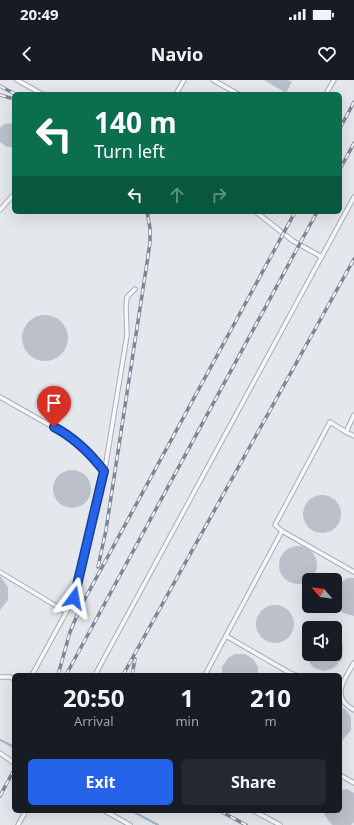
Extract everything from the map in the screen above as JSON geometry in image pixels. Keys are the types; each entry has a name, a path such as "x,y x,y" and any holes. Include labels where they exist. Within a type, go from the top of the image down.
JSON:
{"lane":[{"path":"17,80 38,92"},
{"path":"177,92 184,80"},
{"path":"213,80 234,92"},
{"path":"327,92 334,80"},
{"path":"0,210 12,196"},
{"path":"96,673 354,198"},
{"path":"259,214 293,241 322,256"},
{"path":"33,673 74,598 104,471 127,335 127,297 135,288"},
{"path":"0,397 76,440 96,460 104,471"},
{"path":"346,432 354,415"},
{"path":"354,436 330,422 275,524 282,531 354,572"},
{"path":"206,673 282,531"},
{"path":"0,572 66,612"},
{"path":"226,636 290,673"},
{"path":"342,685 354,663"},
{"path":"0,678 12,678"},
{"path":"342,700 346,706 354,710"},
{"path":"0,753 12,762"},
{"path":"342,776 354,783"},
{"path":"18,825 25,813"},
{"path":"109,813 130,825"},
{"path":"258,813 280,825"},
{"path":"268,825 271,820"}],"building":[{"path":"264,80 288,80 292,82 287,92"},
{"path":"12,123 12,147 7,147 0,142 0,128 5,124"},
{"path":"45,315 58,319 64,325 68,338 64,351 58,357 45,361 32,357 26,351 22,338 26,325 32,319"},
{"path":"72,470 82,473 88,479 91,489 88,499 82,505 72,508 62,505 56,499 53,489 56,479 62,473"},
{"path":"322,495 332,498 338,504 341,514 338,524 332,530 322,533 312,530 306,524 303,514 306,504 312,498"},
{"path":"298,546 308,549 314,555 317,565 315,573 302,573 302,583 298,584 288,581 282,575 279,565 282,555 288,549"},
{"path":"0,576 8,587 8,600 0,610"},
{"path":"348,578 354,578 354,616 342,612 342,581"},
{"path":"275,605 285,608 291,614 294,624 291,634 285,640 275,643 265,640 259,634 256,624 259,614 265,608"},
{"path":"235,654 245,654 253,659 258,667 258,673 222,673 222,667 228,658"},
{"path":"308,661 340,661 334,668 324,671 314,668"},
{"path":"342,707 351,717 351,730 342,741"},
{"path":"347,789 354,793 354,822 351,825 332,825 324,813 342,813 342,790"}],"waterway":[{"path":"0,740 12,746"},
{"path":"136,813 158,825"}],"railway":[{"path":"0,86 12,92"},
{"path":"0,95 12,98"},
{"path":"342,124 354,102"},
{"path":"342,165 354,143"},
{"path":"98,567 106,530 150,243 150,228 147,214"},
{"path":"59,673 70,632 81,606 294,214"},
{"path":"67,673 316,214"},
{"path":"124,673 354,259"},
{"path":"132,673 135,659"},
{"path":"0,796 12,774"},
{"path":"224,813 246,825"}],"route":[{"path":"54,427 76,440 96,460 104,471 103,481 74,598"}]}
